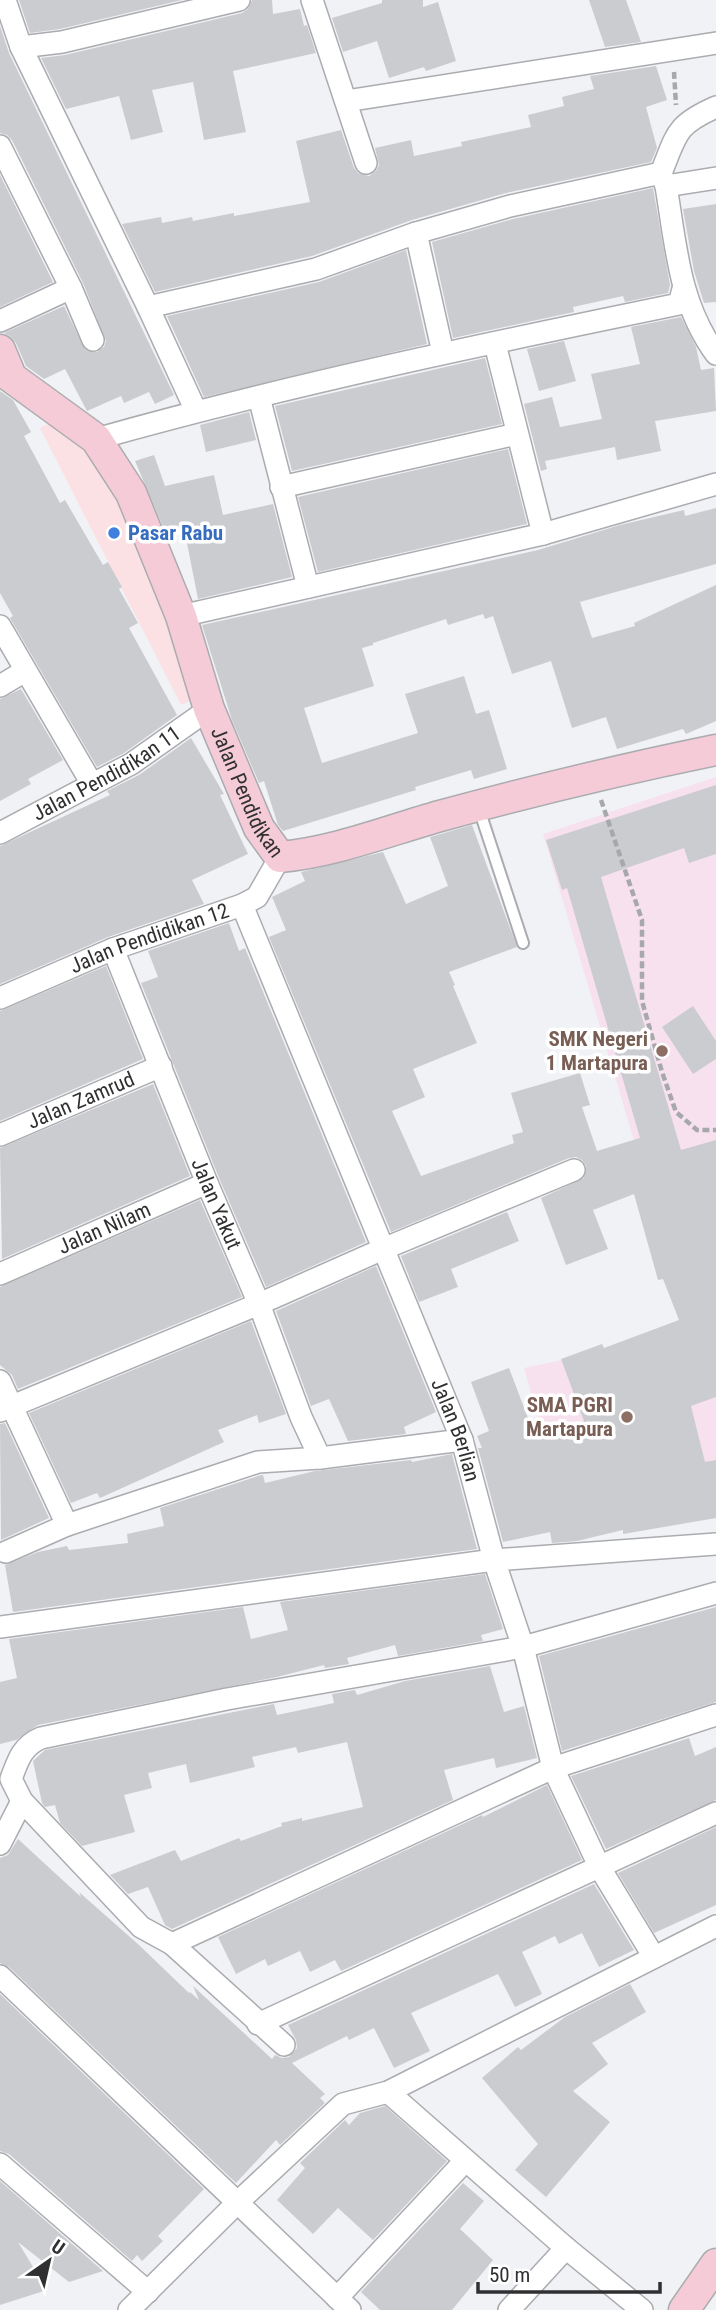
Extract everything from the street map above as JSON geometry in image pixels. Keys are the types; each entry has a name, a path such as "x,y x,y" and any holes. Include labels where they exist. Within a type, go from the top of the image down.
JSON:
{"street":[{"path":"5,0 21,47 196,411"},
{"path":"21,47 62,42 239,0"},
{"path":"312,0 366,163"},
{"path":"345,101 716,43"},
{"path":"713,346 683,289 664,180 678,130 691,119 716,107"},
{"path":"0,146 71,288 93,340"},
{"path":"148,307 316,269 416,233 510,206 664,180 716,178"},
{"path":"416,233 443,353"},
{"path":"0,321 71,288"},
{"path":"96,439 196,411 443,353 679,304 683,289"},
{"path":"495,344 543,534"},
{"name":"Jalan Pendidikan","path":"3,368 96,439 131,493 181,616 209,709 259,828 280,857 312,854 593,776 716,750"},
{"path":"259,397 308,587"},
{"path":"281,487 517,434"},
{"path":"181,616 543,534 716,484"},
{"path":"0,626 92,784"},
{"path":"0,686 25,671"},
{"name":"Jalan Pendidikan 11","path":"0,833 131,764 209,709"},
{"name":"Jalan Pendidikan 12","path":"0,998 113,949 242,905 257,897 280,857"},
{"name":"Jalan Berlian","path":"242,905 462,1440 494,1560 523,1647 553,1768 600,1868 654,1957"},
{"name":"Jalan Yakut","path":"113,949 259,1304 301,1417 320,1458"},
{"name":"Jalan Zamrud","path":"0,1135 161,1066"},
{"path":"6,1409 575,1170"},
{"name":"Jalan Nilam","path":"0,1274 207,1183"},
{"path":"0,1381 6,1409 67,1525"},
{"path":"6,1552 67,1525 258,1462 320,1458 462,1440"},
{"path":"0,1627 494,1560 716,1544"},
{"path":"284,2045 172,1944 141,1927 22,1801 11,1779 20,1754 29,1743 41,1738 227,1699 523,1647 716,1593"},
{"path":"172,1944 553,1768 716,1715"},
{"path":"0,1844 22,1801"},
{"path":"258,2024 716,1813"},
{"path":"130,2310 237,2203 343,2104 388,2092 716,1926"},
{"path":"0,1976 343,2304 464,2161"},
{"path":"388,2092 464,2161 642,2310"},
{"path":"0,2164 148,2292"},
{"path":"509,2310 566,2248"},
{"path":"684,2310 716,2264"}],"lane":[{"path":"478,806 523,943"}],"path":[{"path":"672,50 678,130"},
{"path":"593,776 642,920 642,1001 662,1072 676,1112 697,1130 716,1130"}],"shaded area":[{"name":"Pasar Rabu","path":"58,419 82,438 121,499 195,699 181,705 40,428"},
{"name":"SMK Negeri 1 Martapura","path":"716,777 716,1467 559,1492 524,1368 691,1333 543,834"}],"building":[{"path":"19,0 182,0 60,29 30,33"},
{"path":"252,0 272,0 273,14 300,9 316,53 233,71 246,132 204,140 193,82 152,90 163,132 131,140 119,96 66,109 41,58 65,55 242,13 248,9"},
{"path":"382,0 423,0 423,7 438,2 456,61 426,71 424,67 389,78 377,41 343,52 332,18 382,3"},
{"path":"589,0 626,0 641,42 605,47"},
{"path":"0,26 9,53 174,395 155,404 149,392 124,403 121,396 87,411 65,369 44,379 26,366 16,343 4,333 64,306 85,350 97,352 104,347 106,341 83,283 12,140 0,133"},
{"path":"656,66 667,100 646,107 657,148 651,162 506,193 412,220 312,256 155,292 122,224 161,217 162,223 192,217 193,221 310,202 296,141 341,130 354,168 358,173 369,176 379,165 375,148 411,140 414,156 462,146 461,142 531,127 528,115 564,106 562,97 594,89 590,76"},
{"path":"0,175 53,282 0,307"},
{"path":"653,188 670,285 668,293 625,302 623,296 573,307 574,312 453,338 432,242 513,219"},
{"path":"716,204 716,302 704,303 694,271 683,209"},
{"path":"406,250 427,344 204,397 167,316 319,282"},
{"path":"681,317 696,347 701,370 714,368 716,411 655,421 661,451 617,460 615,447 545,461 547,469 541,471 524,404 552,397 560,427 602,419 591,374 640,364 631,327"},
{"path":"564,341 576,381 539,391 527,349"},
{"path":"485,358 502,424 292,471 275,406"},
{"path":"0,391 13,400 31,432 24,436 60,503 65,500 103,565 108,562 122,587 119,589 138,623 129,628 177,715 124,753 97,767 10,618 13,616 0,593"},
{"path":"249,412 256,440 206,452 200,425"},
{"path":"508,449 527,524 318,572 298,497"},
{"path":"154,455 165,486 214,475 223,515 273,504 292,577 198,599 184,528 166,534 135,461"},
{"path":"716,508 716,564 580,602 592,638 635,626 634,623 716,585 716,721 686,734 683,729 617,749 606,717 572,728 551,661 512,674 493,616 485,619 483,614 448,625 446,619 362,648 374,686 304,708 322,763 418,733 405,694 464,676 476,714 489,710 507,769 474,779 471,770 283,831 278,825 264,781 259,783 232,720 202,625 538,550 620,525 684,510 685,516"},
{"path":"21,689 63,760 28,779 31,784 0,801 0,699"},
{"path":"191,738 224,794 220,795 248,854 192,880 204,904 108,937 0,984 0,846 110,795 107,791 139,775"},
{"path":"716,785 716,854 689,863 684,848 601,877 681,1150 716,1140 716,1397 691,1406 705,1462 716,1460 716,1518 623,1534 623,1530 577,1541 552,1543 550,1532 503,1542 478,1448 482,1448 477,1436 489,1431 471,1382 509,1368 534,1434 584,1421 561,1359 602,1344 604,1348 679,1320 663,1279 658,1280 634,1194 593,1210 608,1249 566,1265 541,1198 584,1178 586,1166 576,1157 391,1232 269,937 286,930 272,897 305,881 301,872 383,852 406,904 448,886 430,837 472,825 517,947 449,972 477,1043 413,1069 425,1097 392,1111 421,1176 514,1143 512,1135 523,1132 511,1093 580,1073 590,1105 582,1107 597,1151 640,1138 567,888 562,890 546,840"},
{"path":"229,923 239,951 245,948 366,1242 266,1287 141,983 158,977 148,951"},
{"path":"106,966 143,1059 0,1121 0,1011"},
{"path":"693,1006 716,1041 716,1059 693,1074 662,1027"},
{"path":"153,1084 190,1176 2,1259 0,1148"},
{"path":"200,1200 242,1297 18,1389 12,1375 0,1365 0,1287"},
{"path":"507,1212 519,1241 451,1269 458,1287 419,1302 401,1256"},
{"path":"376,1266 436,1412 404,1427 406,1434 348,1441 329,1399 311,1406 276,1311"},
{"path":"251,1321 286,1414 259,1423 257,1415 218,1430 224,1442 100,1498 97,1493 71,1503 29,1413"},
{"path":"5,1423 49,1518 1,1540 0,1424"},
{"path":"452,1454 477,1549 13,1612 5,1565 38,1552 67,1546 69,1550 128,1543 127,1534 164,1526 160,1508 261,1475 265,1483 315,1471 412,1462"},
{"path":"485,1574 503,1629 481,1635 483,1641 398,1656 395,1645 347,1658 349,1664 325,1668 324,1665 38,1725 16,1740 0,1744 0,1682 17,1678 9,1639 243,1607 251,1639 288,1630 280,1602"},
{"path":"716,1607 716,1702 562,1751 539,1656"},
{"path":"490,1666 504,1712 524,1706 537,1758 496,1768 494,1758 444,1770 453,1800 172,1929 165,1925 148,1887 128,1894 110,1875 175,1850 181,1861 239,1838 241,1841 282,1826 281,1823 363,1807 347,1742 298,1753 296,1747 252,1757 255,1767 190,1783 186,1764 148,1773 152,1788 124,1795 135,1832 82,1846 60,1823 55,1805 45,1807 42,1803 33,1761 45,1750 274,1704 277,1715 334,1703 332,1694 355,1690 357,1695 405,1681"},
{"path":"689,1738 695,1756 716,1747 716,1800 606,1849 571,1776"},
{"path":"547,1785 582,1860 341,1971 335,1960 310,1972 300,1951 268,1966 265,1959 236,1974 218,1937 482,1815 483,1817"},
{"path":"716,1827 716,1905 654,1933 618,1873"},
{"path":"18,1839 81,1897 79,1892 139,1945 189,1993 199,2000 193,1986 272,2059 275,2055 289,2057 297,2048 288,2025 594,1884 634,1950 599,1967 582,1933 559,1944 555,1936 522,1952 542,1994 515,2007 498,1974 411,2013 430,2051 394,2068 374,2028 349,2040 347,2036 292,2063 325,2094 320,2098 325,2103 280,2145 276,2140 236,2183 9,1967 0,1963 0,1858 8,1855"},
{"path":"630,1984 646,2012 592,2043 608,2064 573,2091 610,2122 546,2197 515,2170 538,2144 482,2078 518,2047 521,2050 565,2017"},
{"path":"0,1994 204,2189 158,2236 163,2241 142,2261 137,2255 132,2261 9,2154 0,2151"},
{"path":"385,2106 447,2161 373,2240 338,2208 313,2234 277,2200 305,2168 300,2163 345,2120 349,2125 360,2113"},
{"path":"0,2181 103,2271 69,2282 18,2242 47,2290 0,2305"},
{"path":"463,2183 484,2201 460,2229 493,2260 452,2310 380,2310 361,2292"}],"place":[{"name":"Pasar Rabu","path":"114,533"},
{"name":"SMK Negeri 1 Martapura","path":"662,1051"},
{"name":"SMA PGRI Martapura","path":"627,1417"}]}
